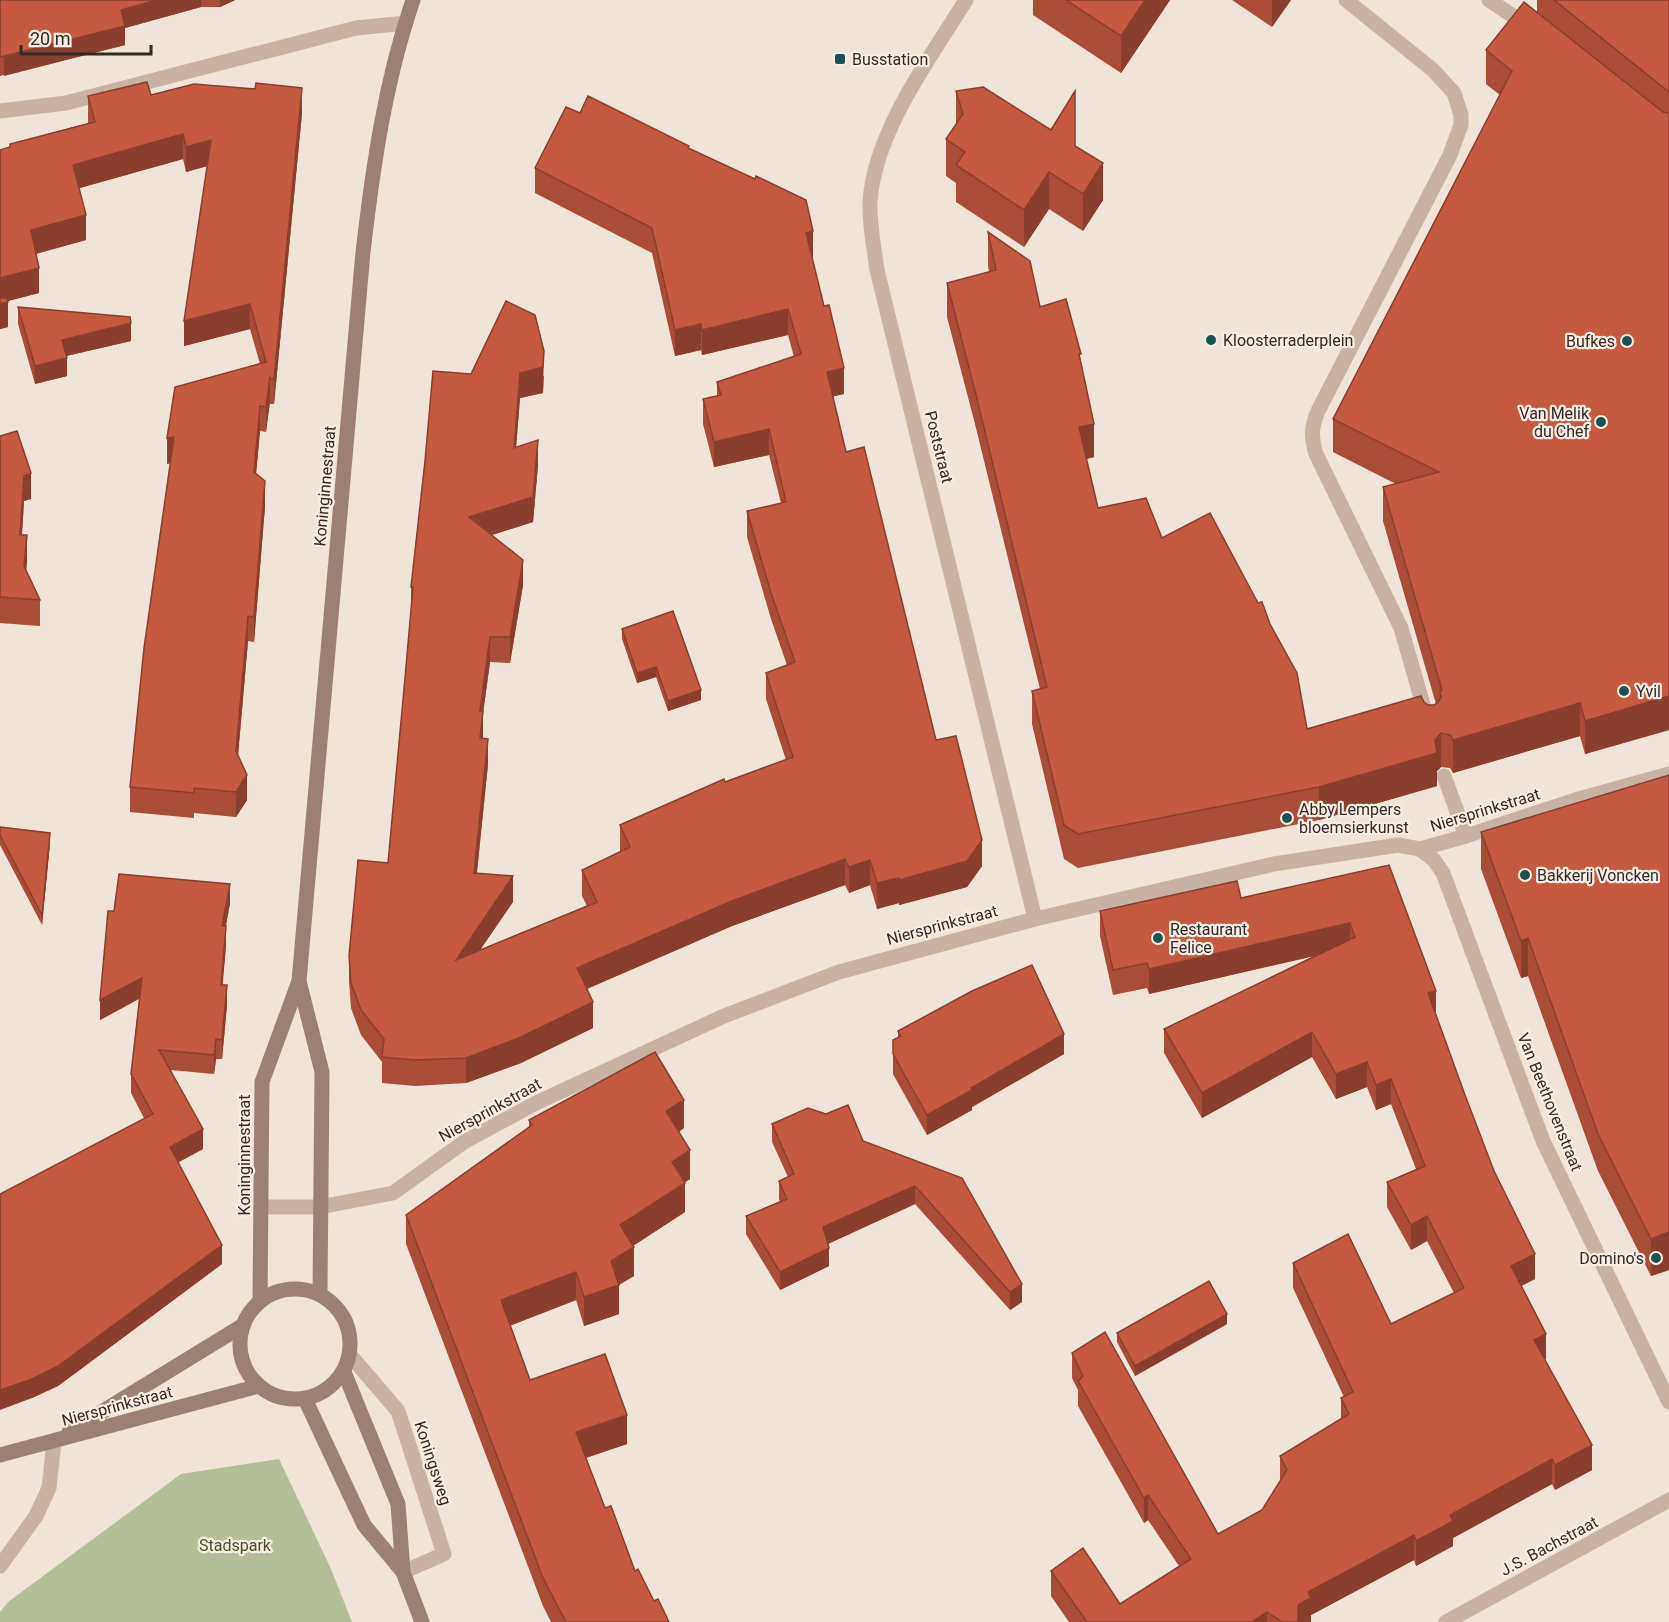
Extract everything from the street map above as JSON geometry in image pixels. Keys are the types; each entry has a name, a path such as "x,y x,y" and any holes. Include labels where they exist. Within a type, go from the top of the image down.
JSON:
{"main road":[{"name":"Koninginnestraat","path":"261,1300 262,1082 299,981 363,252 377,140 393,66 413,0"},
{"name":"Koninginnestraat","path":"299,981 322,1072 320,1294"},
{"path":"299,1288 320,1294 335,1304 345,1319 350,1336 350,1355 344,1372 320,1393 305,1399 288,1399 272,1395 248,1374 241,1359 239,1343 242,1326 249,1312 261,1300 279,1290 299,1288"},
{"name":"Niersprinkstraat","path":"54,1442 242,1326"},
{"path":"344,1372 398,1504 403,1572 422,1622"},
{"name":"Niersprinkstraat","path":"0,1455 259,1386"},
{"path":"305,1399 364,1525 403,1572"}],"street":[{"name":"Poststraat","path":"966,0 900,109 890,130 877,164 870,199 870,224 880,281 1035,919"},
{"path":"1346,0 1433,70 1454,93 1461,115 1458,134 1450,155 1318,411 1311,436 1316,454 1401,628 1431,729"},
{"path":"1489,0 1540,34"},
{"path":"0,111 66,103 356,28 406,22"},
{"name":"Niersprinkstraat","path":"261,1207 320,1207 393,1193 464,1142 515,1114 724,1016 839,972 1035,919 1274,864 1398,845 1420,849 1669,774"},
{"path":"1444,776 1466,836"},
{"name":"Van Beethovenstraat","path":"1420,849 1434,860 1443,873 1543,1141 1669,1402"},
{"name":"Koningsweg","path":"350,1355 398,1411 444,1554 403,1572"},
{"path":"0,1566 36,1516 49,1488 54,1442"},
{"name":"J.S. Bachstraat","path":"1446,1622 1669,1500"}],"green space":[{"name":"Stadspark","path":"279,1459 331,1569 352,1622 0,1622 0,1612 8,1602 181,1474"}],"building":[{"path":"0,0 157,0 121,10 125,26 0,57"},
{"path":"1066,0 1145,0 1121,36"},
{"path":"1554,0 1669,0 1669,92"},
{"path":"1524,2 1663,112 1669,113 1669,696 1585,721 1580,703 1453,740 1450,735 1441,733 1435,740 1437,753 1319,787 1078,834 1064,825 1032,691 1047,687 947,283 996,270 988,232 1030,261 1040,307 1066,299 1081,354 1079,354 1094,424 1079,427 1098,508 1146,498 1162,538 1210,513 1258,603 1262,602 1270,624 1297,673 1307,729 1421,696 1428,705 1434,705 1441,697 1440,691 1442,690 1383,487 1439,472 1333,419 1512,71 1486,50"},
{"path":"147,82 151,95 194,84 255,89 256,83 302,88 274,379 270,379 270,376 266,407 260,406 254,472 265,481 254,617 248,616 236,751 247,775 236,792 194,788 194,793 130,787 144,648 174,437 167,438 175,387 266,362 250,304 184,321 211,140 186,147 183,134 73,165 86,215 31,230 39,268 0,278 0,150 10,147 10,144 95,122 88,96"},
{"path":"983,87 1051,130 1075,91 1075,146 1103,163 1083,194 1049,172 1024,210 956,165 965,152 946,139 963,114 956,91"},
{"path":"588,96 689,146 688,148 806,200 813,231 806,233 824,306 829,305 844,368 827,372 846,452 864,447 936,740 956,736 982,840 967,861 899,880 899,878 877,883 870,860 849,867 845,859 732,901 577,968 593,1002 521,1037 466,1058 415,1060 382,1057 384,1039 361,1010 351,983 349,956 358,860 388,863 413,587 411,587 433,371 471,374 506,301 535,315 544,351 543,367 520,373 514,448 538,440 533,497 469,517 523,560 510,637 490,637 480,711 483,711 480,738 488,739 474,873 513,876 456,960 597,902 582,870 630,847 620,825 724,779 725,782 793,757 766,673 795,662 771,593 747,511 786,502 769,429 714,442 703,399 721,395 717,382 801,354 788,309 702,330 701,324 675,330 652,228 535,168 566,107 580,113"},
{"path":"0,298 7,298 8,302 0,304"},
{"path":"18,307 130,317 131,323 62,340 67,358 35,366"},
{"path":"17,431 31,473 24,476 20,535 27,535 24,566 40,600 0,597 0,436"},
{"path":"673,611 701,690 668,701 656,667 637,673 622,629"},
{"path":"1669,775 1669,1232 1651,1239 1598,1134 1528,938 1521,941 1481,832"},
{"path":"0,827 50,833 42,915 0,835"},
{"path":"1389,865 1436,991 1428,993 1465,1095 1494,1171 1535,1254 1511,1266 1546,1334 1534,1340 1592,1445 1555,1465 1552,1459 1450,1515 1453,1521 1416,1541 1414,1535 1308,1592 1311,1598 1298,1605 1298,1622 1282,1622 1267,1612 1252,1622 1087,1622 1051,1571 1083,1548 1120,1604 1191,1559 1148,1495 1144,1498 1078,1381 1083,1376 1072,1353 1105,1332 1218,1534 1262,1510 1287,1470 1280,1456 1349,1414 1341,1398 1353,1392 1293,1263 1348,1234 1391,1324 1464,1288 1427,1216 1411,1225 1387,1182 1425,1166 1391,1079 1376,1085 1367,1062 1336,1074 1312,1032 1202,1093 1164,1029 1355,937 1350,923 1149,969 1147,963 1113,970 1100,911 1237,881 1241,898"},
{"path":"119,874 230,884 222,926 226,926 221,985 227,985 222,1040 216,1039 214,1055 159,1050 203,1129 170,1147 222,1245 58,1366 32,1379 0,1390 0,1194 153,1114 131,1074 142,978 100,1000 108,911 114,911"},
{"path":"1032,965 1064,1034 927,1115 893,1054 893,1040 901,1036 898,1031 972,991"},
{"path":"655,1052 684,1100 666,1111 690,1150 672,1162 685,1183 620,1225 634,1247 611,1261 619,1285 584,1297 576,1272 501,1300 530,1380 605,1354 627,1415 576,1432 605,1508 611,1506 635,1571 638,1569 654,1601 658,1599 669,1622 566,1622 543,1578 406,1215 532,1125 529,1120"},
{"path":"848,1105 863,1141 962,1178 1022,1284 1010,1292 915,1186 823,1227 829,1248 780,1272 746,1216 787,1199 779,1181 794,1174 772,1124 808,1108 826,1114"},
{"path":"1209,1281 1227,1314 1135,1366 1117,1333"}],"place":[{"name":"Busstation","path":"840,59"},
{"name":"Kloosterraderplein","path":"1211,340"},
{"name":"Bufkes","path":"1627,341"},
{"name":"Van Melik du Chef","path":"1601,422"},
{"name":"Yvil","path":"1624,691"},
{"name":"Abby Lempers bloemsierkunst","path":"1287,818"},
{"name":"Bakkerij Voncken","path":"1525,875"},
{"name":"Restaurant Felice","path":"1158,938"},
{"name":"Domino's","path":"1656,1258"}]}
